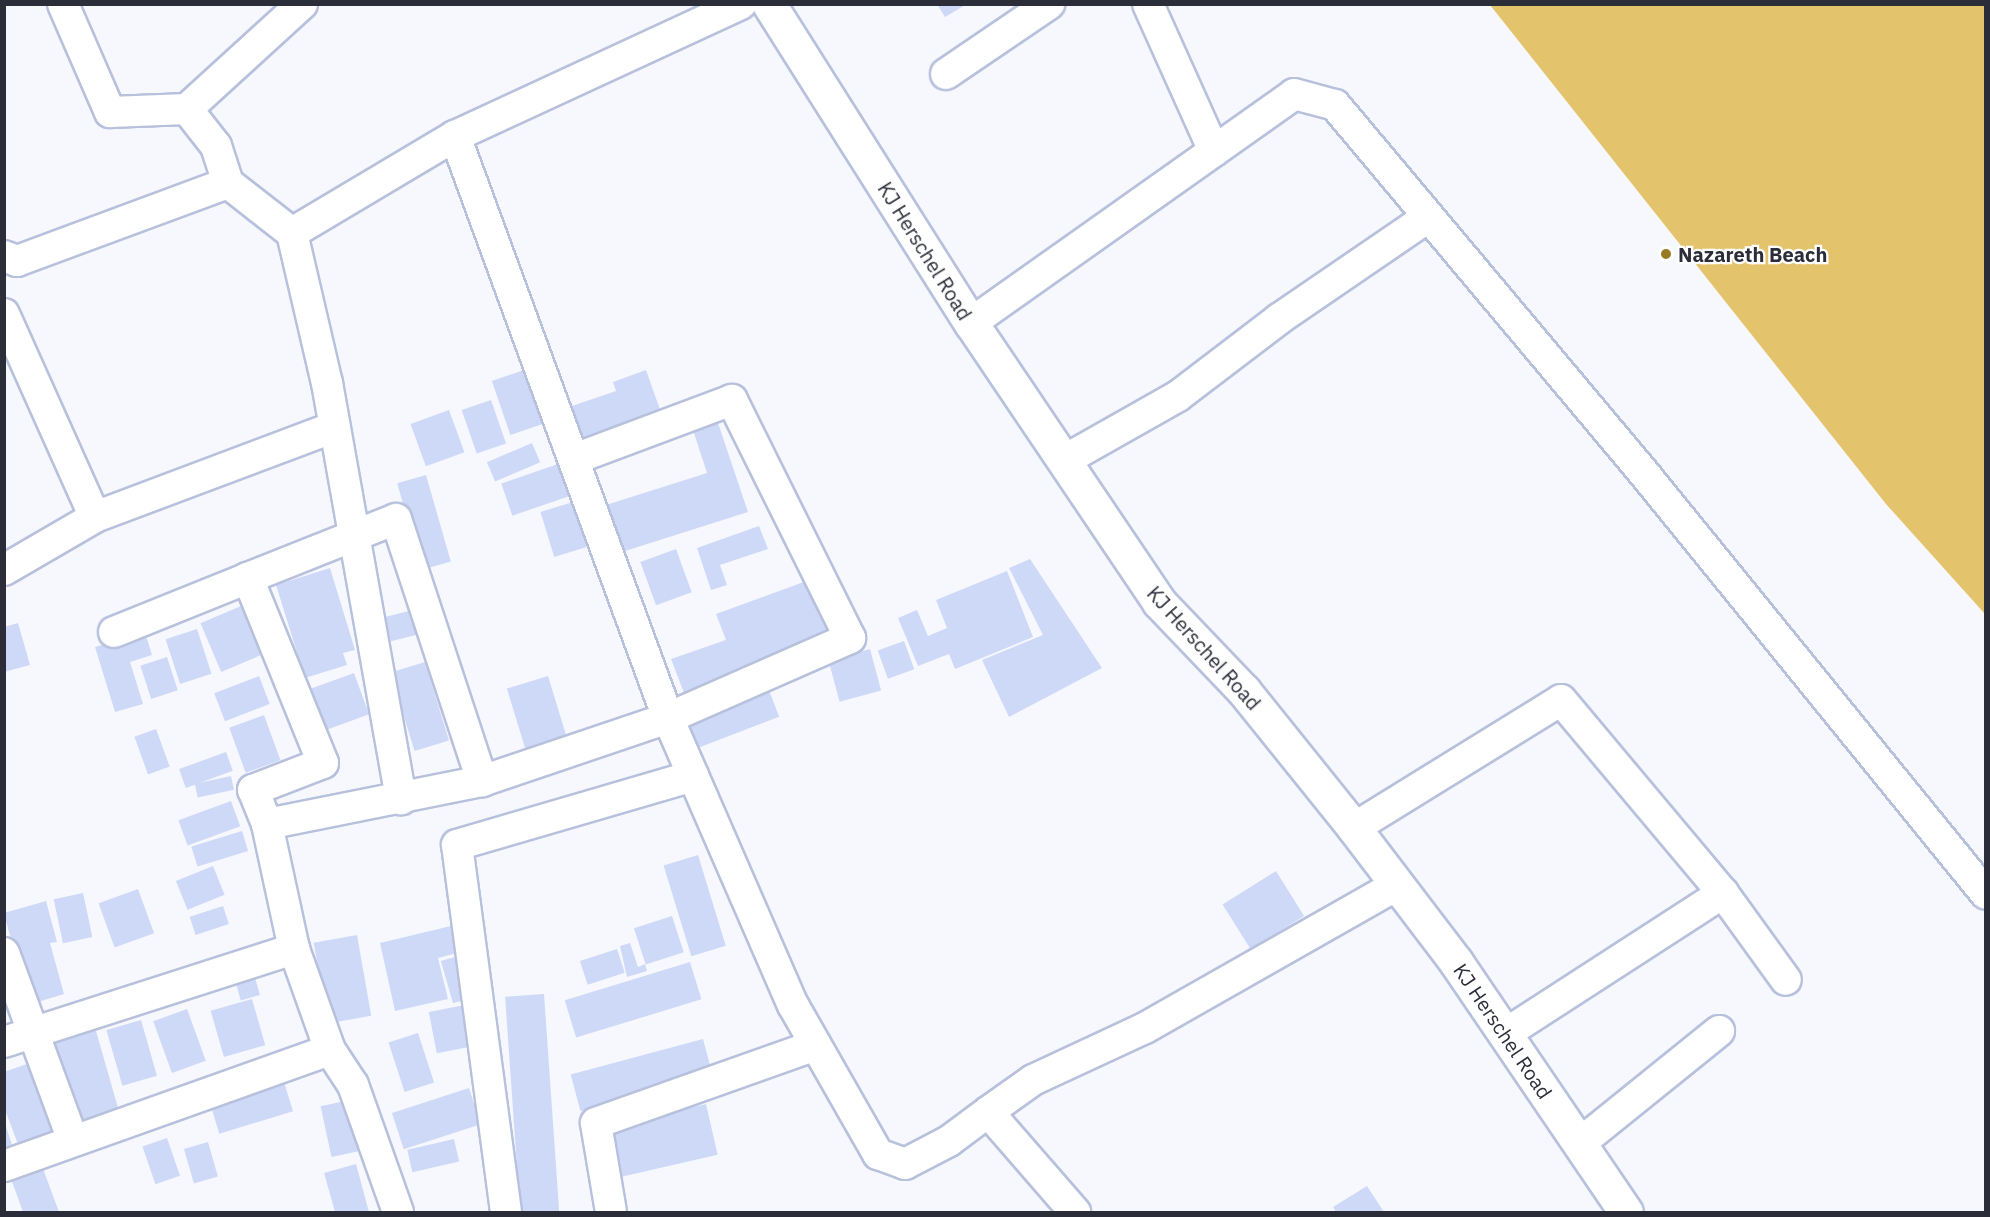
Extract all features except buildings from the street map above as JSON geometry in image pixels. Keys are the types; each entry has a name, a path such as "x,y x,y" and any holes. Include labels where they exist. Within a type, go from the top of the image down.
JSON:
{"main road":[{"name":"KJ Herschel Road","path":"769,4 971,323 1159,602 1244,691 1354,828 1505,1034 1626,1212"}],"street":[{"path":"63,4 110,112 187,109 302,4"},
{"path":"292,233 455,135 741,4"},
{"path":"946,74 1049,4"},
{"path":"1148,4 1214,151"},
{"path":"971,323 1294,94 1335,105 1647,477 1986,894"},
{"path":"187,109 216,146 228,183 292,233 335,427 401,799"},
{"path":"455,135 668,718 793,1005 878,1154 905,1164 950,1140 1033,1080 1145,1028 1397,885"},
{"path":"4,256 17,261 228,183"},
{"path":"1065,460 1178,396 1280,319 1428,217"},
{"path":"4,314 95,517"},
{"path":"267,824 482,781 668,718 850,638 732,400 574,459"},
{"path":"4,570 95,517 335,427"},
{"path":"114,632 355,538 396,519 482,781"},
{"path":"248,578 323,763 254,790 267,824 294,949 330,1050 353,1085 398,1212"},
{"path":"1354,828 1561,700 1723,893 1786,980"},
{"path":"506,1212 457,845 693,776"},
{"path":"1505,1034 1723,893"},
{"path":"18,1037 294,949"},
{"path":"4,954 18,1037 72,1141"},
{"path":"1579,1144 1719,1031"},
{"path":"611,1212 596,1123 816,1045"},
{"path":"4,1166 330,1050"},
{"path":"988,1112 1075,1212"}],"shaded area":[{"path":"1490,5 1985,5 1985,614 1886,504"}],"place":[{"name":"Nazareth Beach","path":"1666,254"}]}
